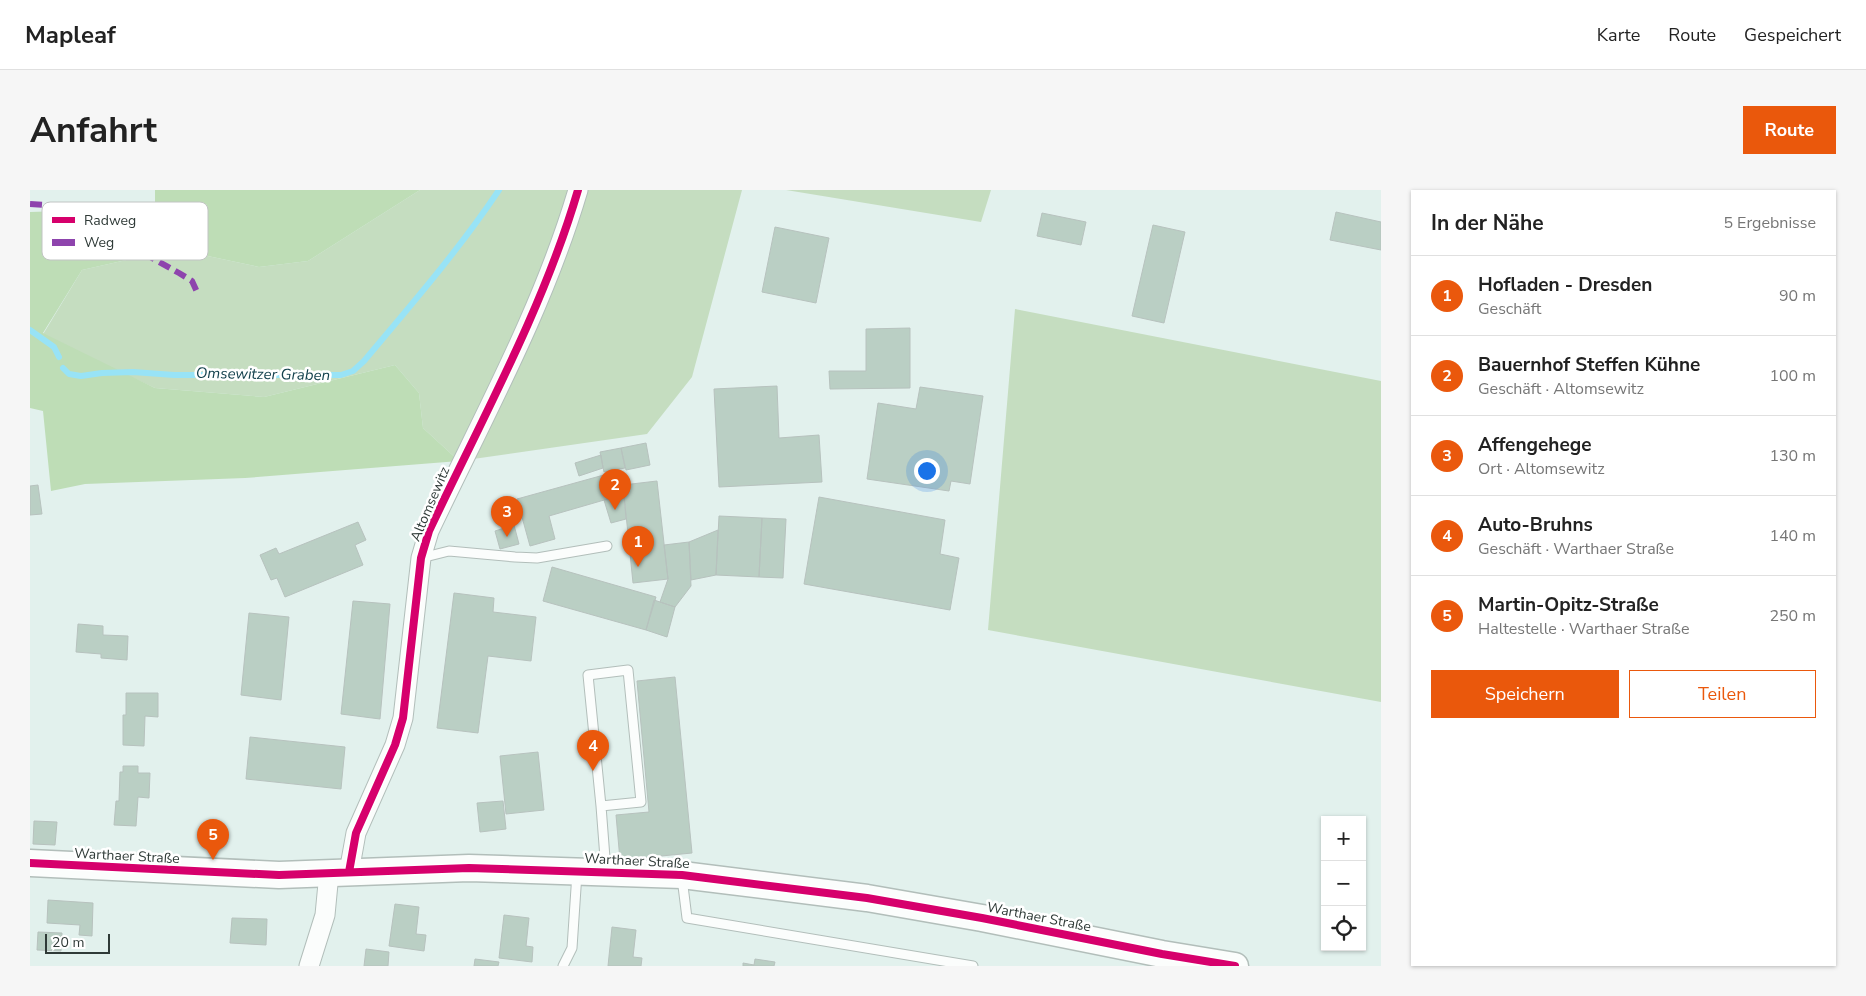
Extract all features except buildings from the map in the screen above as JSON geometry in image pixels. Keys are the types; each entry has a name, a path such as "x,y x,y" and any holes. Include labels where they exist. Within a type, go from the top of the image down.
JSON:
{"street":[{"name":"Altomsewitz","path":"309,966 339,872 395,745 403,718 421,558 429,531 536,307 556,259 578,190"},
{"name":"Warthaer Straße","path":"30,863 279,875 469,868 577,870 682,875 867,898 1235,966"}],"lane":[{"path":"421,558 449,551 537,558 607,546"},
{"path":"601,806 641,802 628,670 588,675 606,872"},
{"path":"563,966 572,948 577,870"},
{"name":"Warthaer Straße","path":"682,875 687,918 973,966"}],"green space":[{"path":"155,190 420,190 308,261 259,267 208,256 208,202 155,202"},
{"path":"420,190 742,190 692,377 647,434 459,461 423,428 419,393 395,365 264,397 155,388 42,336 82,270 126,260 208,260 208,256 259,267 308,261"},
{"path":"786,190 991,190 981,222"},
{"path":"30,212 42,212 42,260 126,260 82,270 43,333 155,388 264,397 395,365 419,393 423,428 459,461 245,478 85,484 51,491 43,411 30,408"},
{"path":"1015,309 1381,381 1381,702 988,630"}],"waterway":[{"name":"Omsewitzer Graben","path":"63,368 69,374 81,376 133,372 174,375 341,375 353,371 364,361 434,277 499,190"},
{"name":"Omsewitzer Graben","path":"30,330 54,347 59,357"}],"marked path":[{"path":"30,204 42,205"},
{"path":"156,260 192,281 197,292"}],"cycle path":[{"path":"349,872 356,833 395,745 403,718 421,558 429,531 529,321 564,234 578,190"},
{"path":"30,863 279,875 469,868 682,875 867,898 1235,966"}],"place":[{"name":"Bauernhof Steffen Kühne","path":"615,510"},
{"name":"Affengehege","path":"507,537"},
{"name":"Hofladen - Dresden","path":"638,567"},
{"name":"Auto-Bruhns","path":"593,771"},
{"name":"Martin-Opitz-Straße","path":"213,860"}]}
